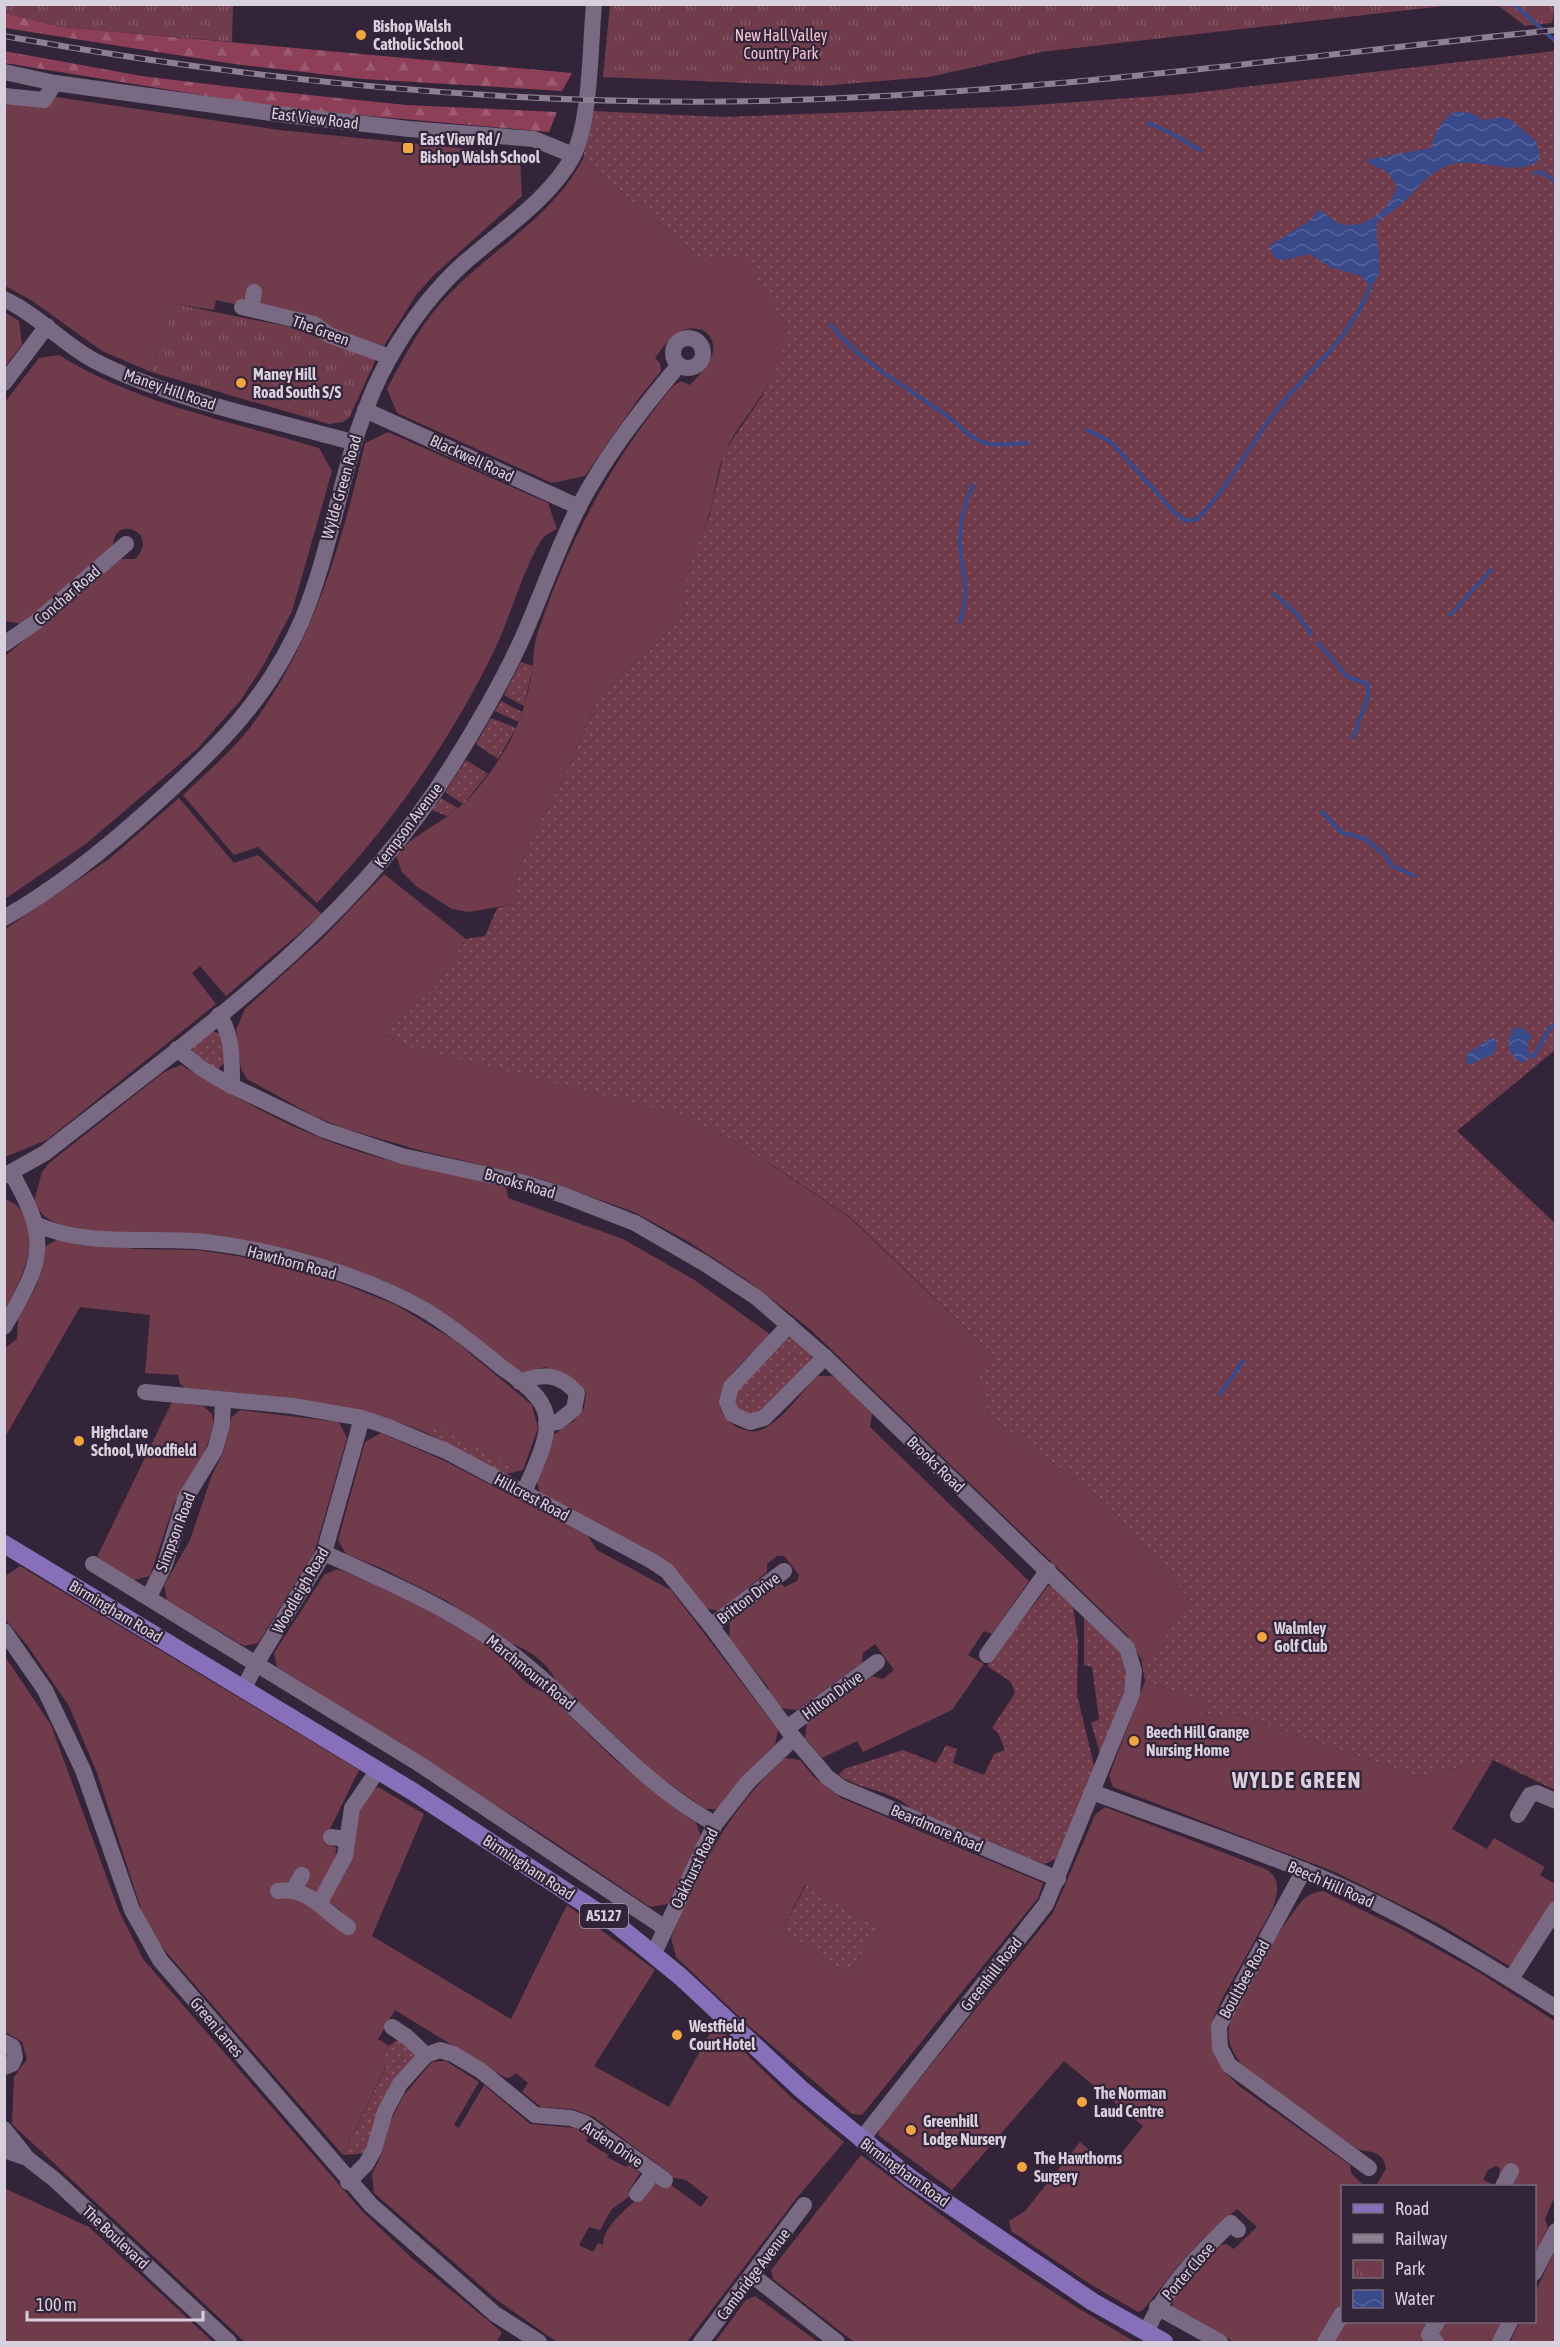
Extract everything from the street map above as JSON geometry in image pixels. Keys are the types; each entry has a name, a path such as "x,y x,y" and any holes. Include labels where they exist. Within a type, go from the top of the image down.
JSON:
{"main road":[{"name":"Birmingham Road","path":"4,1544 378,1770 562,1888 654,1953 802,2090 861,2140 992,2234 1093,2302 1164,2343"}],"street":[{"name":"Wylde Green Road","path":"4,918 27,905 111,844 201,764 240,723 277,668 302,620 353,442 390,357 422,308 439,287 549,188 573,155 583,118 594,4"},
{"name":"East View Road","path":"4,72 56,83 286,115 409,129 534,139 554,145 573,155"},
{"path":"4,96 44,100 56,83"},
{"name":"The Green","path":"255,292 247,308 314,324 329,335 390,357"},
{"name":"Maney Hill Road","path":"4,299 94,360 127,375 230,408 353,442"},
{"path":"4,383 47,326"},
{"name":"Kempson Avenue","path":"8,1174 45,1153 219,1015 329,919 380,863 450,770 507,670 579,507 624,433 679,365"},
{"name":"Blackwell Road","path":"365,410 579,507"},
{"name":"Conchar Road","path":"5,644 36,622 126,544"},
{"path":"219,1015 226,1026 230,1042 232,1080 230,1085"},
{"name":"Brooks Road","path":"177,1049 201,1068 230,1085 324,1130 364,1145 439,1165 521,1182 635,1223 666,1239 756,1297 825,1357 1122,1641 1130,1656 1134,1671 1132,1694 1092,1792"},
{"path":"4,1327 33,1271 37,1243 35,1224 8,1174"},
{"name":"Hawthorn Road","path":"35,1224 79,1236 205,1242 297,1260 371,1286 423,1309 520,1382 543,1407 546,1423"},
{"path":"789,1325 731,1387 727,1402 732,1414 750,1422 764,1418 825,1357"},
{"path":"520,1382 538,1375 547,1375 577,1393 574,1409 567,1417 558,1422 546,1423 543,1443 524,1493"},
{"name":"Hillcrest Road","path":"145,1392 293,1406 362,1418 446,1451 652,1561 667,1571 820,1770"},
{"name":"Simpson Road","path":"149,1597 165,1564 185,1499 215,1450 222,1424 223,1400"},
{"name":"Woodleigh Road","path":"244,1688 256,1662 324,1553 362,1418"},
{"name":"Marchmount Road","path":"324,1553 436,1603 489,1636 576,1708 621,1755 669,1796 715,1824"},
{"name":"Birmingham Road","path":"93,1564 421,1765 665,1928"},
{"path":"987,1655 1048,1570"},
{"name":"Britton Drive","path":"711,1626 784,1571"},
{"name":"Green Lanes","path":"4,1632 45,1690 82,1770 132,1910 145,1938 181,1985 348,2182 418,2249 478,2300 539,2343"},
{"name":"Hilton Drive","path":"791,1733 877,1662"},
{"name":"Oakhurst Road","path":"654,1953 715,1824 791,1733"},
{"path":"319,1904 345,1856 339,1838 352,1808 378,1770"},
{"name":"Beardmore Road","path":"820,1770 842,1788 1058,1879"},
{"name":"Beech Hill Road","path":"1092,1792 1304,1870 1404,1918 1556,2008"},
{"name":"Greenhill Road","path":"861,2140 1046,1904 1092,1792"},
{"path":"1518,1815 1530,1795 1537,1793 1556,1801"},
{"name":"Boultbee Road","path":"1304,1870 1219,2026 1220,2048 1229,2065 1369,2168"},
{"path":"291,1885 348,1927"},
{"path":"1510,1979 1556,1909"},
{"path":"348,2182 366,2164 374,2150 378,2129 392,2097 426,2055 408,2037 392,2027"},
{"path":"4,2042 13,2047 15,2057 12,2064 4,2067"},
{"name":"Arden Drive","path":"426,2055 440,2050 447,2051 480,2070 535,2115 571,2118 585,2123 659,2176 637,2194"},
{"name":"The Boulevard","path":"4,2129 27,2158 54,2179 229,2343"},
{"name":"The Boulevard","path":"4,2150 27,2158"},
{"path":"1504,2185 1511,2171"},
{"name":"Cambridge Avenue","path":"701,2343 804,2205"},
{"name":"Porter Close","path":"1146,2333 1157,2307 1170,2288 1231,2223 1238,2230"},
{"path":"1536,2269 1556,2231"},
{"path":"752,2275 837,2343"},
{"path":"1157,2307 1220,2343"},
{"path":"1325,2343 1341,2316"},
{"path":"1436,2323 1429,2335 1436,2343"},
{"path":"1500,2343 1510,2323"}],"green space":[{"path":"5,4 233,5 232,42 62,27 5,13"},
{"name":"New Hall Valley Country Park","path":"610,4 1452,5 1041,52 929,77 821,86 603,77"},
{"path":"1498,5 1555,5 1552,23 1525,26"},
{"path":"5,13 62,27 572,73 562,91 363,79 234,64 5,28"},
{"path":"4,51 142,76 232,87 406,105 557,112 549,132 280,108 5,63"},
{"name":"Walmley Golf Club","path":"1555,51 1555,1050 1457,1131 1555,1223 1555,1790 1493,1760 1418,1776 1229,1712 1226,1721 1204,1712 1207,1702 1145,1681 1141,1659 1143,1661 1191,1601 1105,1502 988,1415 978,1371 994,1355 850,1217 745,1147 680,1115 400,1045 386,1033 434,988 466,939 485,936 497,908 515,904 515,886 524,854 565,775 600,693 665,636 685,611 683,589 688,568 710,514 724,452 763,395 779,362 783,321 771,302 703,261 583,159 592,111 724,117 1022,106 1184,94"},
{"path":"56,97 279,130 469,149 520,158 522,196 434,275 416,295 384,346 262,306 260,301 248,296 234,304 216,300 214,310 175,304 151,372 102,351 31,300 5,286 4,104"},
{"path":"583,159 703,261 743,255 783,321 784,340 781,357 774,374 733,436 722,459 705,527 688,572 685,611 665,636 600,693 565,775 524,854 515,886 515,904 469,912 452,909 416,886 402,872 396,856 409,843 470,797 485,780 504,751 518,725 526,699 538,632 578,533 611,473 650,415 673,386 681,381 690,385 701,373 711,359 713,344 703,330 687,329 675,335 655,358 660,363 661,371 639,398 585,476 552,483 397,413 387,389 415,338 440,303 556,198"},
{"path":"175,304 290,327 376,359 349,418 343,422 329,424 151,372"},
{"path":"5,312 19,321 22,344 5,367"},
{"path":"59,355 121,387 153,399 319,448 332,471 292,611 263,666 240,701 197,749 87,843 5,899 5,656 121,559 135,559 142,550 143,541 134,530 120,531 115,537 113,548 23,624 5,621 5,402 39,358"},
{"path":"388,432 548,503 557,529 545,536 533,555 482,676 441,745 395,812 317,903 258,847 234,855 183,795 241,739 290,665 307,630 335,556 365,443"},
{"path":"521,662 533,666 524,706 504,695"},
{"path":"501,701 522,712 519,722 495,711"},
{"path":"491,718 516,728 498,759 476,744"},
{"path":"466,760 488,774 463,804 445,792"},
{"path":"179,798 234,863 258,855 322,914 226,996 200,966 192,973 216,1004 47,1140 5,1157 5,929 109,859"},
{"path":"441,798 458,808 447,816 432,810"},
{"path":"384,874 466,939 434,988 386,1034 401,1045 680,1115 745,1147 849,1217 994,1355 979,1371 988,1415 1105,1502 1191,1601 1148,1661 1141,1659 1127,1635 811,1330 751,1283 689,1242 634,1212 541,1179 422,1151 343,1128 314,1116 247,1079 241,1069 236,1030 245,1009 323,938"},
{"path":"210,1031 220,1033 226,1061 218,1069 192,1052 193,1045"},
{"path":"181,1065 248,1104 294,1127 342,1146 384,1159 506,1187 508,1198 623,1239 696,1281 771,1335 741,1364 723,1388 720,1401 722,1412 731,1423 738,1427 745,1430 761,1430 776,1421 817,1376 833,1376 872,1413 870,1427 1029,1581 992,1634 984,1631 968,1655 984,1664 952,1710 863,1752 857,1741 822,1758 805,1738 807,1723 872,1676 883,1679 894,1670 875,1644 863,1653 862,1663 797,1710 780,1708 769,1693 768,1687 729,1639 730,1622 776,1586 781,1584 785,1587 797,1581 799,1575 784,1556 777,1556 767,1564 767,1572 719,1611 705,1608 683,1578 540,1493 536,1479 553,1435 574,1421 584,1408 586,1392 577,1382 545,1367 521,1373 357,1272 76,1228 56,1223 46,1217 34,1201 42,1172 49,1163 164,1072"},
{"path":"5,1199 15,1204 27,1220 29,1246 22,1274 5,1309"},
{"path":"57,1240 136,1249 198,1250 263,1260 326,1277 396,1305 454,1340 532,1405 538,1428 523,1470 519,1471 433,1424 427,1433 367,1413 337,1406 278,1397 185,1388 180,1384 178,1375 145,1373 150,1315 80,1307 5,1437 5,1348 17,1339 18,1319 37,1285 44,1247"},
{"path":"792,1337 811,1354 812,1359 765,1412 740,1415 733,1396 787,1338"},
{"path":"172,1402 203,1406 212,1414 214,1424 204,1455 175,1501 150,1576 134,1580 97,1557"},
{"path":"240,1410 339,1422 347,1438 314,1554 258,1643 244,1646 167,1600 164,1585 190,1540 212,1475 223,1453 231,1418"},
{"path":"433,1423 519,1471 506,1474 427,1433"},
{"path":"381,1433 445,1461 588,1536 597,1550 671,1590 778,1730 775,1745 746,1773 717,1809 705,1809 656,1774 555,1680 549,1669 530,1653 511,1644 447,1601 383,1569 346,1554 338,1540 365,1442"},
{"path":"20,1566 359,1770 324,1841 337,1848 335,1852 340,1854 319,1892 339,1916 341,1911 328,1901 355,1820 370,1793 378,1787 424,1814 372,1936 511,2019 567,1905 655,1970 594,2066 669,2107 715,2024 791,2097 844,2142 795,2200 687,2342 557,2342 497,2300 374,2193 372,2174 381,2156 390,2122 404,2095 432,2062 446,2061 479,2082 454,2125 459,2128 484,2085 530,2124 575,2128 589,2135 586,2141 608,2155 607,2157 626,2167 629,2165 640,2173 628,2192 631,2195 611,2210 600,2230 589,2227 579,2245 593,2252 598,2243 603,2245 609,2228 622,2212 653,2184 667,2182 701,2207 708,2197 686,2180 671,2177 672,2175 594,2117 573,2109 541,2107 522,2092 528,2083 516,2073 509,2078 504,2077 395,2010 378,2039 389,2046 382,2058 387,2064 343,2155 160,1945 142,1912 97,1773 69,1706 27,1645 5,1619 4,1577"},
{"path":"337,1569 421,1606 481,1641 499,1655 525,1682 544,1691 615,1760 696,1823 701,1836 668,1904 650,1907 551,1840 277,1667 274,1653 324,1575"},
{"path":"1048,1586 1053,1586 1073,1606 1078,1641 1077,1694 1094,1766 1056,1859 1044,1864 911,1809 895,1798 839,1775 844,1769 903,1750 936,1763 946,1745 957,1749 953,1763 984,1775 994,1754 1005,1750 998,1733 992,1728 1015,1693 1011,1682 987,1666"},
{"path":"1084,1616 1112,1642 1120,1652 1125,1664 1126,1676 1121,1703 1100,1753 1091,1723 1099,1719 1092,1667 1084,1665"},
{"path":"4,1655 51,1725 119,1911 143,1959 362,2211 414,2260 502,2332 497,2342 245,2342 12,2124 14,2077 27,2059 22,2042 5,2032"},
{"path":"1145,1681 1208,1702 1205,1713 1226,1720 1229,1712 1418,1776 1493,1760 1452,1829 1487,1849 1494,1838 1545,1867 1540,1875 1555,1884 1555,1901 1514,1969 1439,1924 1335,1872 1113,1787 1109,1776"},
{"path":"785,1758 800,1760 814,1777 841,1798 1043,1883 1038,1898 862,2115 852,2114 749,2026 676,1957 671,1938 693,1887 717,1841 746,1799","holes":["805,1885 880,1929 847,1973 782,1930"]},
{"path":"1105,1807 1266,1869 1276,1881 1277,1891 1273,1908 1213,2019 1223,2070 1239,2086 1350,2165 1351,2173 1363,2185 1341,2185 1341,2307 1320,2342 1234,2342 1173,2307 1172,2298 1221,2245 1226,2244 1234,2249 1257,2227 1237,2209 1205,2237 1178,2266 1143,2310 1138,2312 1090,2284 1011,2231 1009,2221 1025,2211 1080,2142 1110,2168 1143,2126 1064,2061 952,2190 878,2135 880,2128 1053,1913 1095,1815"},
{"path":"806,1885 880,1929 847,1973 782,1930"},
{"path":"1323,1891 1403,1930 1477,1971 1555,2021 1555,2196 1545,2219 1548,2228 1536,2253 1536,2185 1510,2185 1499,2176 1500,2168 1496,2166 1488,2170 1483,2180 1496,2185 1379,2185 1377,2184 1386,2169 1381,2156 1354,2147 1246,2069 1235,2055 1229,2040 1229,2028 1239,2003 1249,1983 1296,1909 1303,1900"},
{"path":"399,2039 413,2051 415,2057 367,2153 343,2155 387,2065 382,2058 389,2046"},
{"path":"861,2155 976,2241 1073,2305 1135,2342 854,2342 773,2279 771,2270"},
{"path":"4,2188 89,2227 213,2342 5,2342"},
{"path":"1555,2250 1555,2342 1510,2342 1520,2323 1536,2323 1536,2291"},
{"path":"755,2296 818,2342 715,2342 746,2300"},
{"path":"1343,2323 1430,2323 1427,2342 1332,2342"},
{"path":"1445,2323 1502,2323 1492,2342 1446,2342 1438,2337"}],"water":[{"path":"1455,111 1471,113 1483,120 1502,117 1511,120 1536,141 1540,155 1538,161 1517,168 1458,163 1431,175 1404,202 1378,221 1379,265 1376,280 1370,286 1361,276 1330,267 1309,254 1285,260 1274,258 1269,246 1312,219 1318,210 1338,223 1348,225 1367,221 1383,210 1394,195 1397,186 1387,172 1367,162 1370,159 1431,148 1439,127"},
{"path":"1515,1027 1525,1029 1532,1037 1528,1042 1528,1059 1524,1063 1514,1057 1509,1048 1510,1037"},
{"path":"1492,1037 1497,1047 1494,1054 1471,1064 1465,1063 1468,1053"}],"waterway":[{"path":"1514,4 1556,42"},
{"path":"1148,123 1200,150"},
{"path":"1535,173 1540,172 1556,181"},
{"path":"1087,430 1111,442 1173,511 1184,520 1196,520 1228,482 1274,413 1328,353 1352,322 1370,286"},
{"path":"831,325 843,339 872,364 936,408 975,439 995,444 1027,443"},
{"path":"960,622 965,600 960,528 973,485"},
{"path":"1450,615 1491,570"},
{"path":"1274,594 1297,614 1311,634"},
{"path":"1318,643 1348,677 1368,684 1368,696 1353,738"},
{"path":"1322,812 1341,832 1365,839 1385,855 1392,866 1415,876"},
{"path":"1529,1055 1534,1056 1549,1029 1556,1023"},
{"path":"1220,1394 1243,1361"}],"railway":[{"path":"4,36 192,66 381,87 570,99 760,101 960,91 1059,83 1556,30"}],"place":[{"name":"Bishop Walsh Catholic School","path":"361,35"},
{"name":"East View Rd / Bishop Walsh School","path":"408,148"},
{"name":"Maney Hill Road South S/S","path":"241,383"},
{"name":"Highclare School, Woodfield","path":"79,1441"},
{"name":"Walmley Golf Club","path":"1262,1637"},
{"name":"Beech Hill Grange Nursing Home","path":"1134,1741"},
{"name":"Westfield Court Hotel","path":"677,2035"},
{"name":"The Norman Laud Centre","path":"1082,2102"},
{"name":"Greenhill Lodge Nursery","path":"911,2130"},
{"name":"The Hawthorns Surgery","path":"1022,2167"}],"district":[{"name":"WYLDE GREEN","path":"1297,1780"}]}
